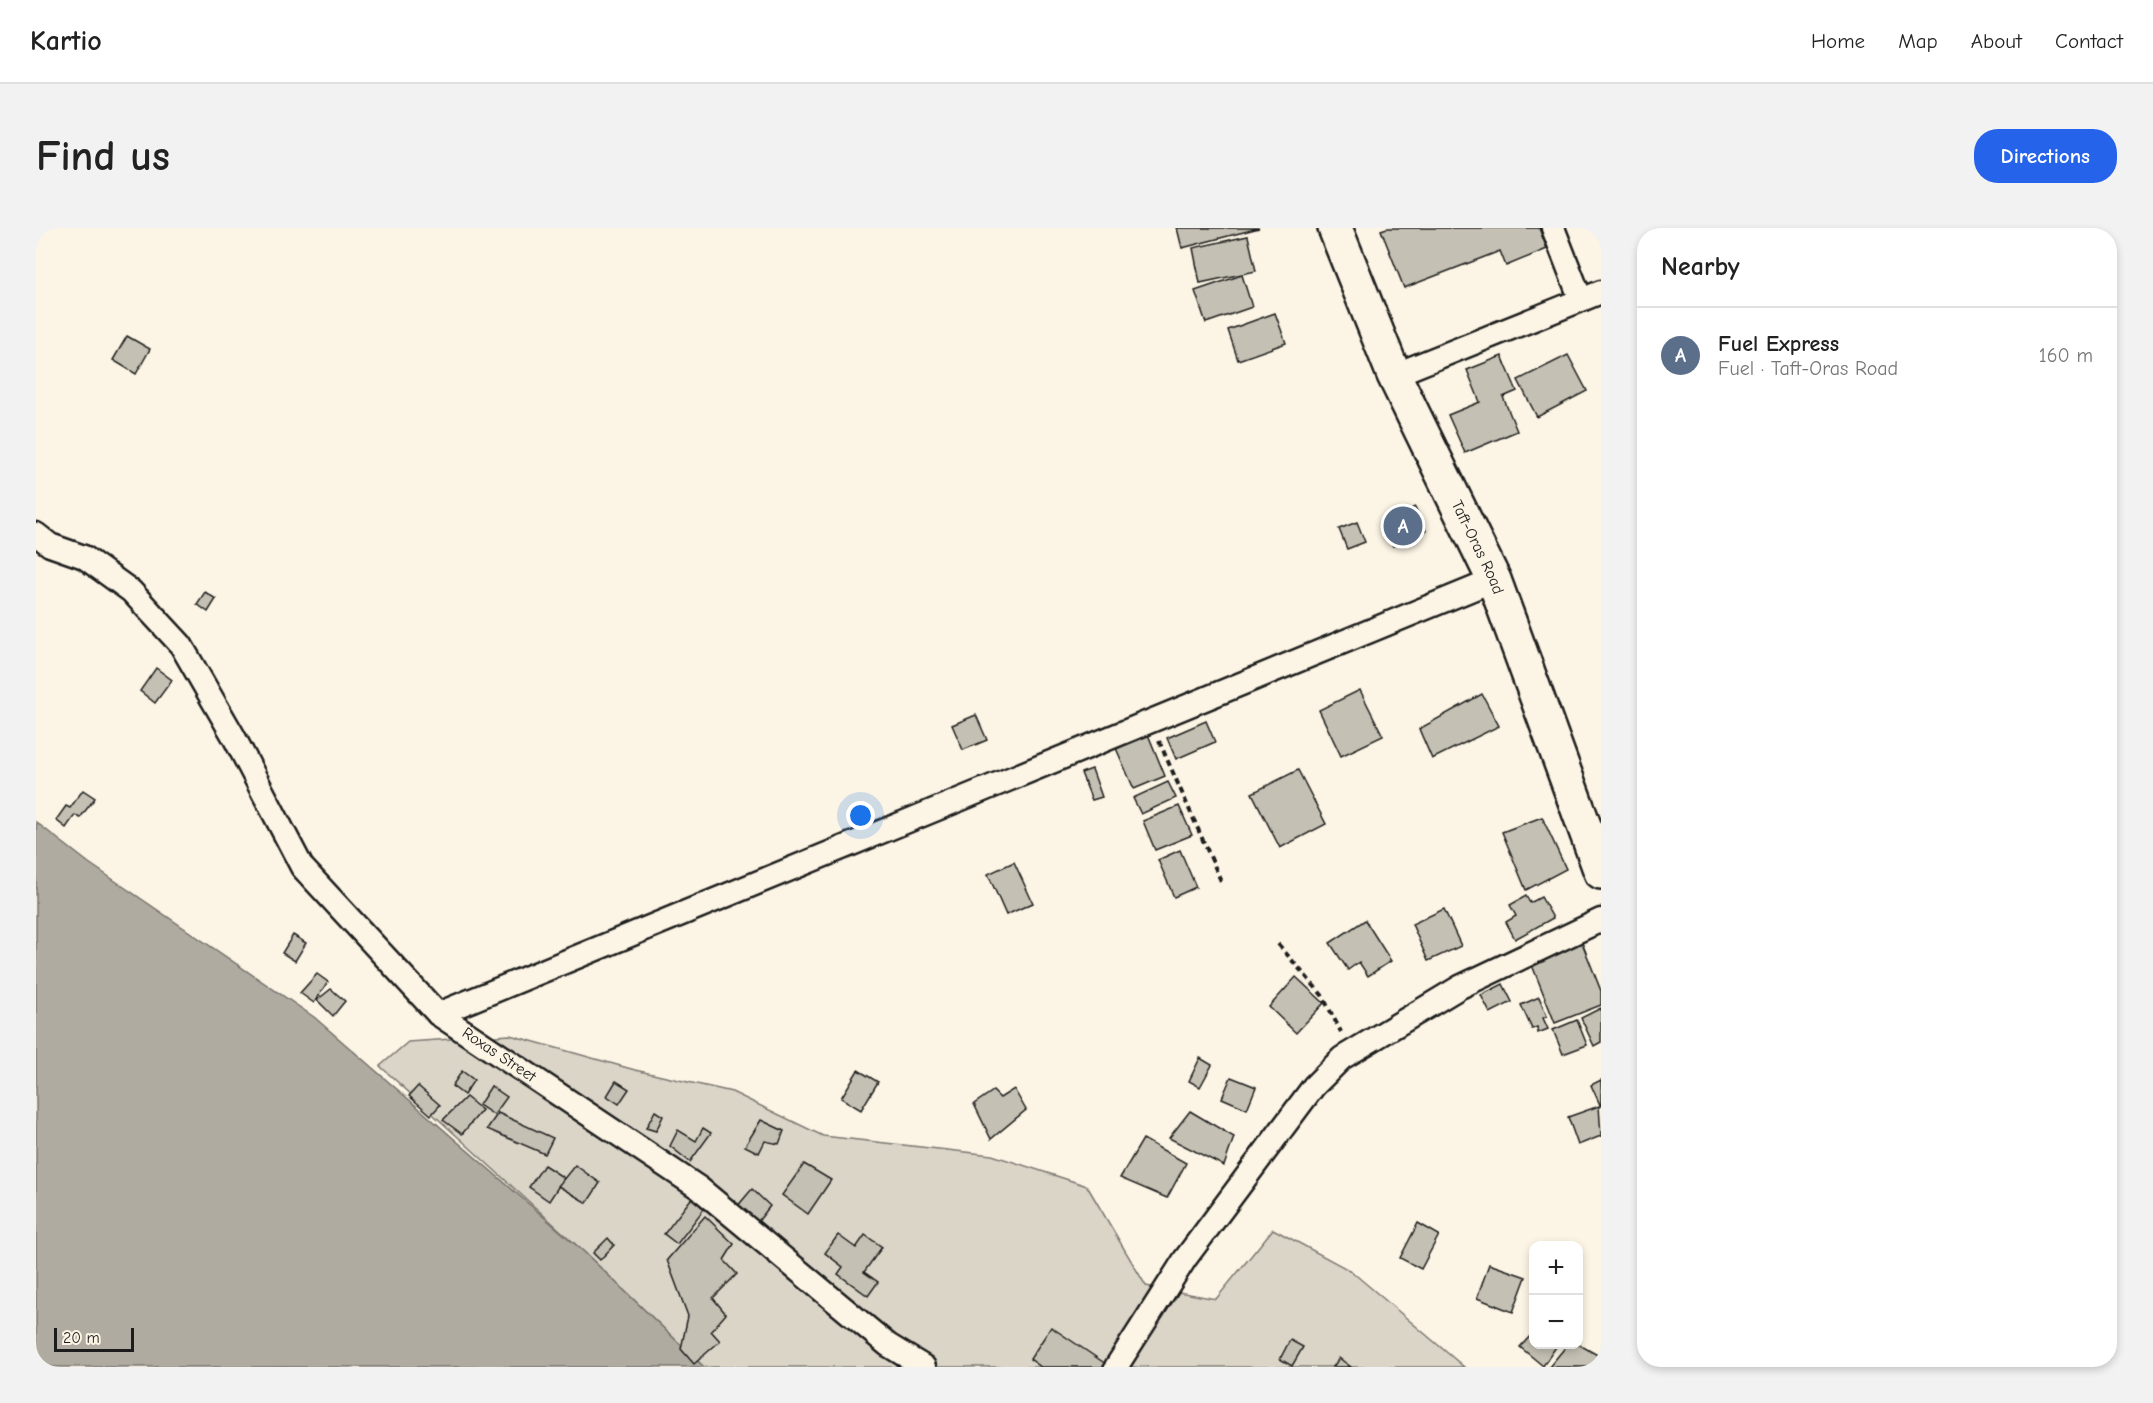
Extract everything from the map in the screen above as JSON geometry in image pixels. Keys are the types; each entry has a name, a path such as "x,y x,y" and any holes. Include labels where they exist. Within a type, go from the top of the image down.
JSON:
{"main road":[{"name":"Taft-Oras Road","path":"1335,228 1394,375 1494,580 1601,872"}],"street":[{"path":"1394,375 1591,296 1553,228"},
{"name":"Roxas Street","path":"36,534 50,545 84,557 131,591 181,645 234,737 302,867 438,1014 699,1188 888,1346 924,1367"},
{"path":"438,1014 1494,580"},
{"path":"1116,1367 1185,1260 1314,1086 1352,1052 1460,987 1601,920"}],"path":[{"path":"1150,722 1221,881"},
{"path":"1278,944 1322,995 1352,1052"}],"shaded area":[{"path":"36,822 89,863 314,1017 583,1251 704,1367 36,1367"},
{"path":"510,1035 635,1070 732,1092 823,1136 992,1155 1087,1186 1146,1286 1216,1299 1273,1229 1351,1271 1464,1367 704,1367 583,1251 380,1066 408,1042"}],"building":[{"path":"1177,228 1259,228 1182,248"},
{"path":"1387,228 1539,228 1547,249 1506,266 1500,251 1404,288 1381,230"},
{"path":"1248,236 1256,271 1200,283 1193,248"},
{"path":"1242,275 1252,307 1206,323 1195,291"},
{"path":"1275,313 1286,343 1238,360 1228,330"},
{"path":"127,336 150,349 136,374 113,360"},
{"path":"1568,355 1587,391 1537,417 1518,380"},
{"path":"1502,356 1517,391 1503,397 1517,431 1465,453 1448,415 1480,402 1467,370"},
{"path":"1415,507 1426,531 1393,546 1382,522"},
{"path":"1357,522 1365,542 1347,549 1339,529"},
{"path":"205,592 216,599 208,612 197,604"},
{"path":"156,668 172,680 155,703 140,691"},
{"path":"1360,690 1383,736 1341,756 1319,710"},
{"path":"1482,694 1499,726 1432,759 1419,729"},
{"path":"976,715 987,740 963,750 952,725"},
{"path":"1206,721 1215,742 1176,759 1167,738"},
{"path":"1147,732 1165,776 1134,789 1115,746"},
{"path":"1092,769 1102,797 1092,800 1081,773"},
{"path":"1298,770 1326,824 1280,848 1252,793"},
{"path":"1168,782 1176,798 1141,814 1133,798"},
{"path":"83,790 95,798 80,818 75,815 66,828 56,820 66,806 70,808"},
{"path":"1179,806 1192,835 1155,850 1143,821"},
{"path":"1542,817 1566,869 1526,890 1502,832"},
{"path":"1180,850 1196,887 1174,897 1158,860"},
{"path":"1014,862 1033,903 1006,915 988,874"},
{"path":"1526,896 1530,903 1541,897 1553,918 1515,939 1506,922 1516,916 1510,905"},
{"path":"1444,909 1461,946 1428,961 1412,924"},
{"path":"1365,920 1391,961 1368,976 1359,962 1348,970 1330,943"},
{"path":"293,935 306,943 295,961 282,953"},
{"path":"1581,940 1601,991 1601,1005 1555,1023 1530,960"},
{"path":"317,974 328,982 314,1003 300,993"},
{"path":"1296,977 1324,1003 1296,1033 1269,1007"},
{"path":"1503,984 1512,1002 1490,1013 1481,995"},
{"path":"331,989 345,1001 333,1016 317,1000"},
{"path":"1539,997 1547,1016 1543,1018 1548,1029 1538,1033 1537,1027 1532,1029 1521,1005"},
{"path":"1601,1008 1601,1042 1594,1046 1581,1018"},
{"path":"1577,1020 1587,1045 1563,1054 1553,1030"},
{"path":"1200,1058 1212,1065 1200,1087 1189,1081"},
{"path":"858,1070 878,1082 861,1110 841,1098"},
{"path":"462,1071 474,1080 464,1095 452,1086"},
{"path":"1231,1077 1256,1087 1247,1109 1222,1098"},
{"path":"1601,1080 1601,1107 1591,1085"},
{"path":"616,1081 629,1089 619,1104 607,1096"},
{"path":"418,1086 440,1105 431,1115 409,1096"},
{"path":"491,1086 507,1097 494,1115 479,1105"},
{"path":"1014,1089 1026,1110 991,1139 974,1104 993,1091 1000,1098"},
{"path":"466,1097 482,1110 462,1134 443,1120"},
{"path":"1599,1106 1601,1136 1578,1145 1568,1117"},
{"path":"655,1111 663,1116 656,1131 646,1128"},
{"path":"1190,1111 1234,1137 1224,1166 1169,1138"},
{"path":"498,1113 553,1138 545,1154 487,1129"},
{"path":"761,1120 784,1131 779,1144 765,1141 759,1153 745,1146"},
{"path":"703,1128 711,1133 690,1162 670,1146 678,1130 696,1141"},
{"path":"1143,1139 1186,1163 1167,1198 1120,1178"},
{"path":"804,1164 831,1180 808,1214 782,1195"},
{"path":"544,1165 564,1178 549,1201 529,1187"},
{"path":"575,1165 600,1183 587,1203 558,1186"},
{"path":"752,1189 770,1206 756,1224 736,1208"},
{"path":"694,1195 707,1205 677,1244 664,1234"},
{"path":"705,1216 734,1244 724,1260 737,1274 713,1298 726,1314 711,1331 720,1341 694,1364 681,1349 688,1316 667,1260"},
{"path":"1418,1223 1439,1235 1421,1269 1400,1258"},
{"path":"838,1235 856,1248 865,1235 882,1247 864,1272 878,1282 868,1296 838,1274 843,1267 825,1253"},
{"path":"608,1238 614,1245 600,1260 593,1253"},
{"path":"1489,1264 1526,1277 1513,1312 1477,1298"},
{"path":"1051,1327 1106,1364 1103,1367 1041,1367 1030,1359"},
{"path":"1529,1337 1529,1349 1555,1349 1543,1366 1520,1347"},
{"path":"1290,1340 1303,1347 1292,1366 1280,1359"},
{"path":"1583,1347 1601,1357 1601,1362 1597,1367 1549,1367 1564,1349 1583,1349"},
{"path":"1339,1358 1351,1367 1333,1367"}],"place":[{"name":"Fuel Express","path":"1403,526"}]}
